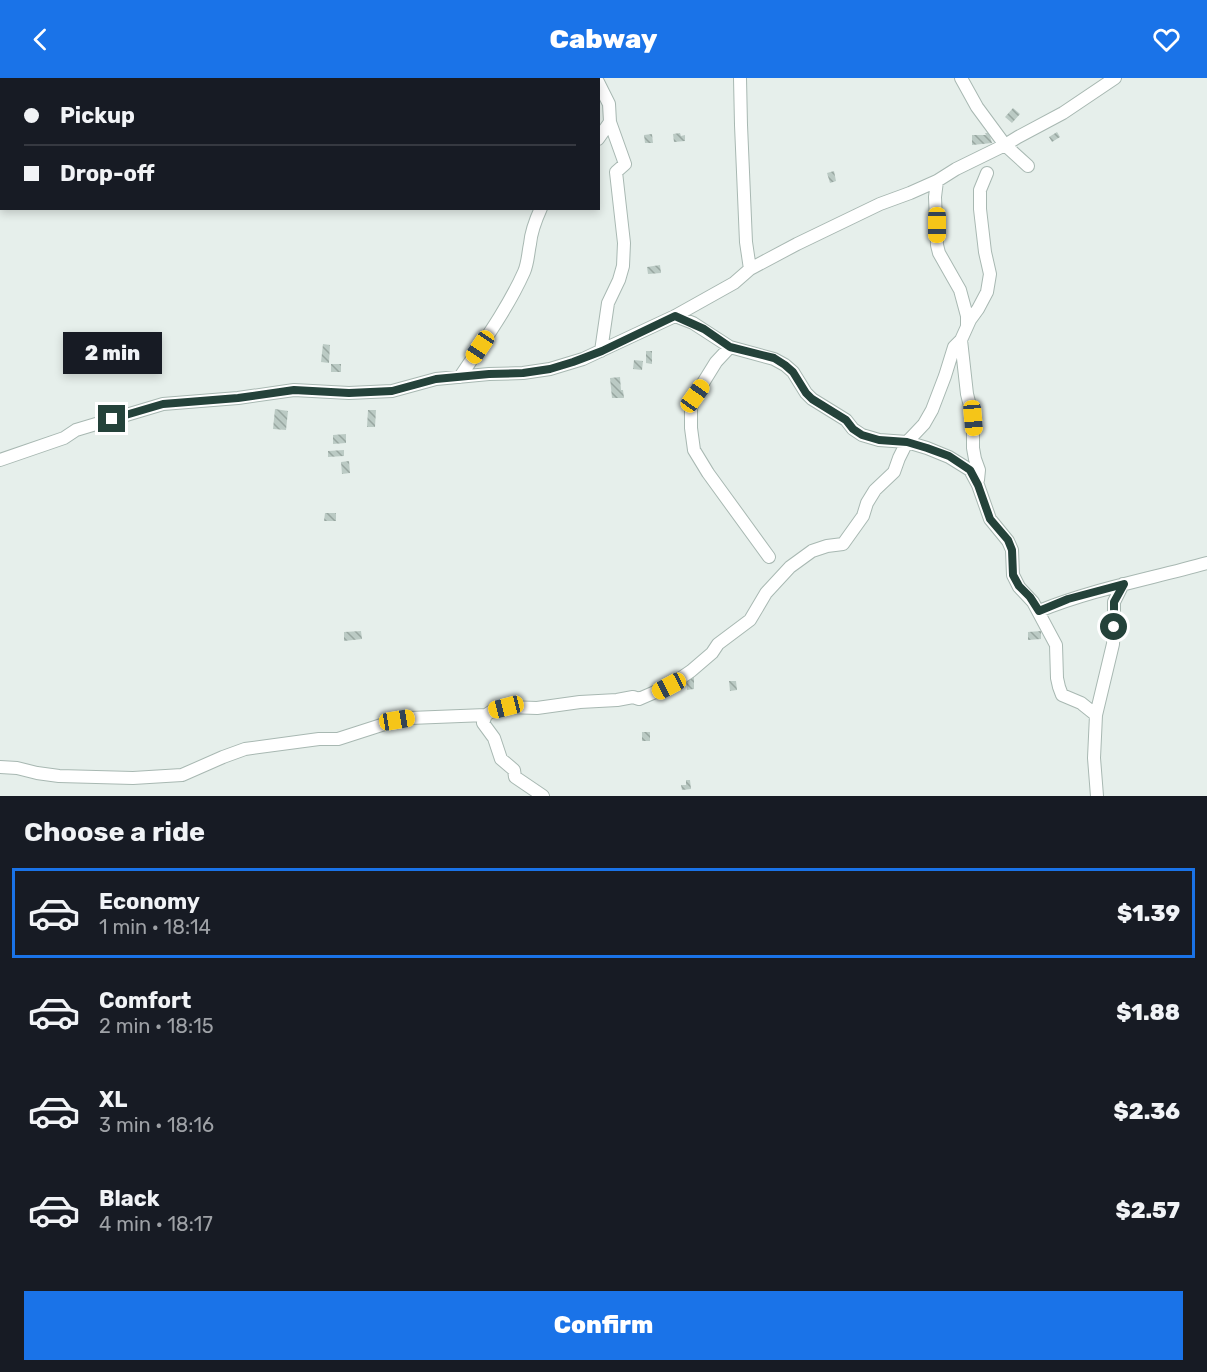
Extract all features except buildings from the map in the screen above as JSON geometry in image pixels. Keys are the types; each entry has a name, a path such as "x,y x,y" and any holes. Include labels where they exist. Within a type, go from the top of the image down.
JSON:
{"street":[{"path":"740,78 746,243 750,269"},
{"path":"961,78 977,107 1005,145 1028,166"},
{"path":"0,460 64,438 76,430 163,404 238,398 294,390 349,393 392,391 436,379 532,372 573,362 602,351 675,316 734,283 750,269 796,244 880,204 937,181 1063,113 1098,83 1115,78"},
{"path":"600,86 609,104 610,122 625,164 616,172 624,243 622,266 619,280 608,303 602,351"},
{"path":"600,136 610,122"},
{"path":"0,767 59,776 133,778 182,775 245,749 319,739 338,739 397,720 486,715 506,707 537,708 617,700 633,696 639,699 658,692 684,676 712,653 718,644 750,620 766,593 790,567 812,551 843,544 863,516 867,503 875,490 894,472 907,442 924,424 932,410 954,347 961,339 987,292 990,274 985,252 980,189 987,173"},
{"path":"937,181 935,197 937,245 939,253 960,290 967,325"},
{"path":"460,377 490,333 524,271 540,210"},
{"path":"675,316 699,326 730,347 774,358 793,372 812,399 846,420 862,435 879,440 907,442 949,456 970,470 990,519 1008,540 1012,550 1013,575 1039,611 1056,645 1058,678 1062,695 1081,703 1096,715"},
{"path":"961,339 967,394 973,418 973,448 979,470 978,485"},
{"path":"730,347 716,362 695,396 691,408 694,450 769,557"},
{"path":"1039,611 1068,599 1207,563"},
{"path":"1097,796 1094,758 1096,715 1113,644 1114,602 1124,584"},
{"path":"486,715 483,723 494,738 501,759 514,770 515,777 543,796"}],"route":[{"path":"112,419 163,404 238,398 294,390 349,393 392,391 436,379 550,369 602,351 675,316 704,329 730,347 774,358 785,365 793,372 812,399 846,420 862,435 879,440 907,442 949,456 961,463 970,470 978,485 990,519 1008,540 1012,550 1013,575 1039,611 1068,599 1124,584 1114,602 1114,627"}]}
